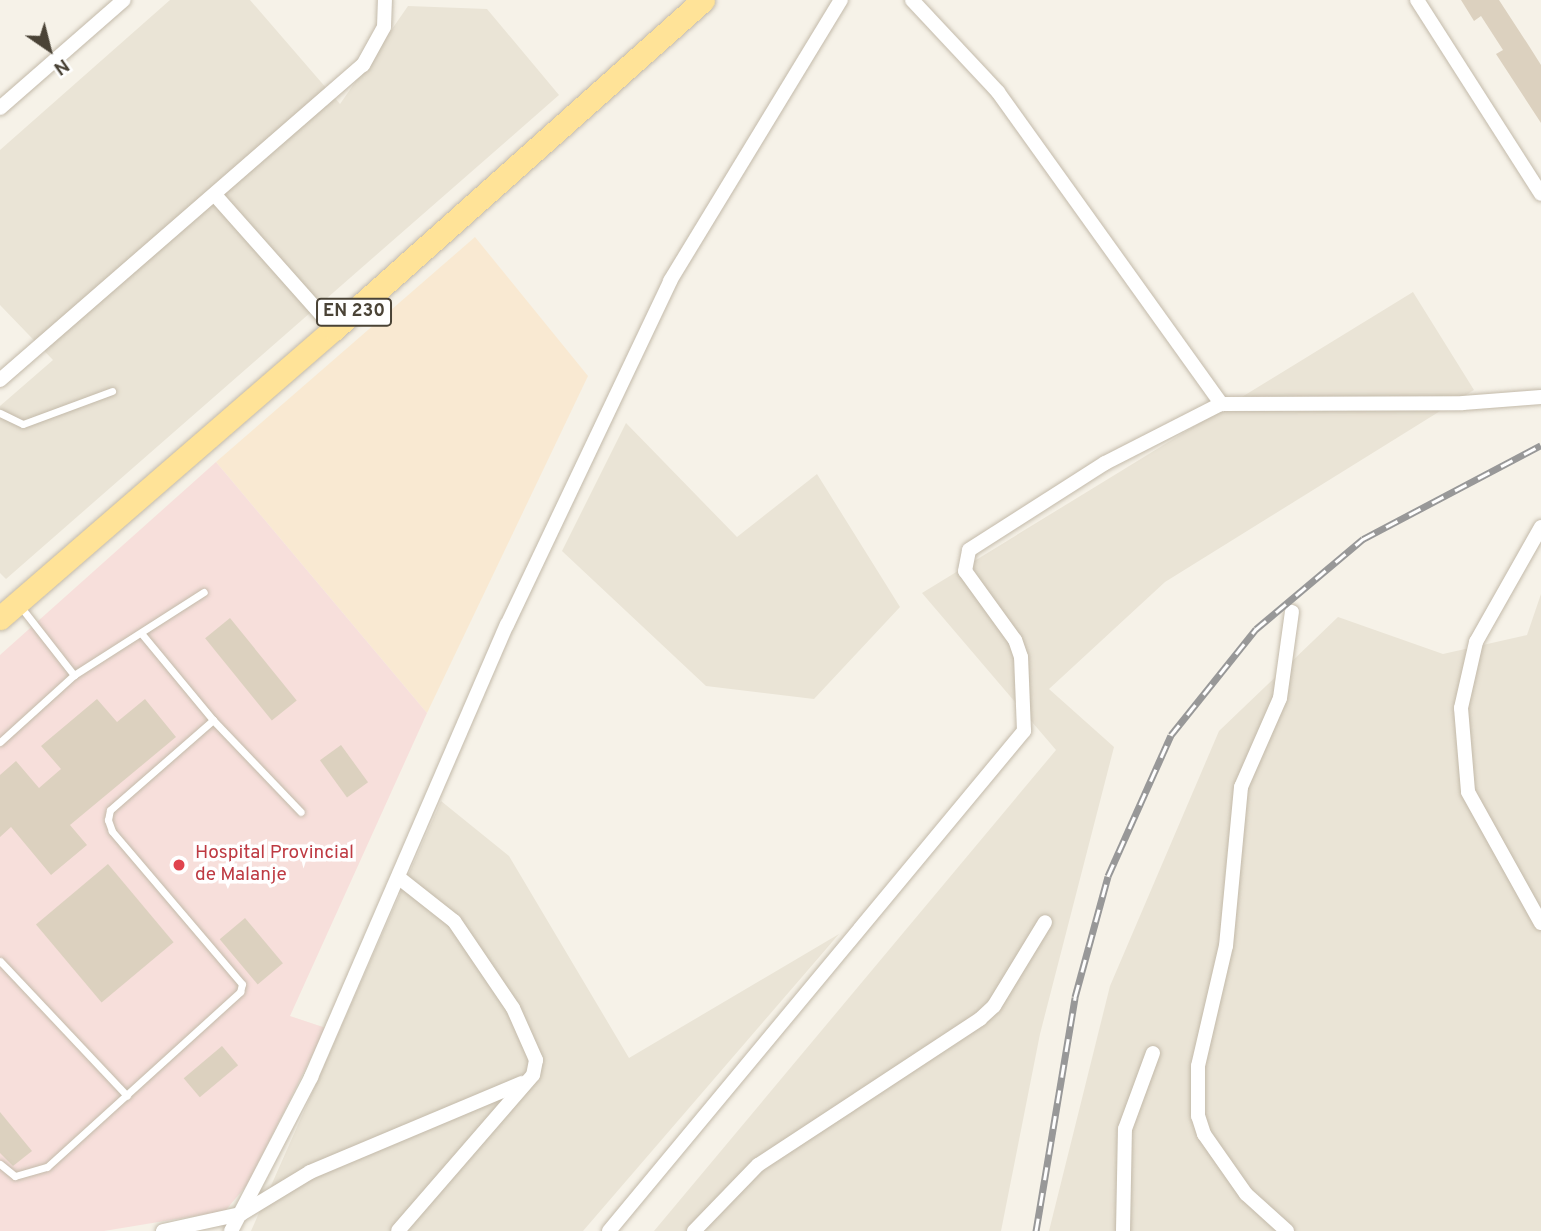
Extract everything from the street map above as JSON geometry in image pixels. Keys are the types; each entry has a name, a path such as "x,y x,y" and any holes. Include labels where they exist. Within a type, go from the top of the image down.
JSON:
{"main road":[{"name":"EN 230","path":"9,610 334,329 692,4"}],"street":[{"path":"0,108 124,0"},
{"path":"0,380 363,65 384,27 385,0"},
{"path":"231,1231 311,1077 508,625 670,281 841,0"},
{"path":"912,0 998,92 1221,404"},
{"path":"1417,0 1541,194"},
{"path":"215,195 334,329"},
{"path":"609,1231 1024,730 1021,657 1015,640 965,571 969,550 1105,463 1221,404 1439,403 1541,397"},
{"path":"1541,527 1476,642 1461,708 1468,792 1541,923"},
{"path":"1287,1231 1246,1194 1204,1134 1198,1116 1198,1066 1226,946 1241,787 1280,698 1292,612"},
{"path":"398,877 454,921 513,1008 536,1060 533,1075 398,1231"},
{"path":"694,1231 758,1165 981,1019 994,1006 1045,922"},
{"path":"1124,1231 1125,1129 1153,1054"},
{"path":"163,1231 241,1214 310,1172 524,1083"}],"lane":[{"path":"0,413 23,424 112,391"},
{"path":"0,742 74,675 204,592"},
{"path":"9,610 74,675"},
{"path":"141,633 213,720 301,812"},
{"path":"0,1164 15,1176 47,1167 240,992 242,984 112,831 108,820 110,810 213,720"},
{"path":"0,961 127,1096"}],"shaded area":[{"path":"170,0 250,0 340,104 408,6 487,9 559,95 6,579 0,573 0,406 53,360 0,305 0,150"},
{"path":"475,237 588,376 427,713 216,462"},
{"path":"1413,292 1474,390 1165,582 1049,689 1114,747 1040,1034 1001,1231 654,1231 1056,750 922,593"},
{"path":"626,423 737,537 817,474 900,607 814,699 706,686 562,551"},
{"name":"Hospital Provincial de Malanje","path":"216,462 427,713 290,1016 326,1028 247,1185 225,1211 104,1231 0,1231 0,655"},
{"path":"1541,594 1541,1231 1049,1231 1110,986 1219,731 1338,617 1443,654 1527,635"},
{"path":"441,801 509,856 629,1058 839,934 583,1231 251,1231"}],"building":[{"path":"1461,0 1499,0 1529,46 1541,65 1541,123 1496,54 1503,50 1481,16 1474,21"},
{"path":"230,618 297,700 272,721 205,638"},
{"path":"97,699 117,722 145,699 176,737 70,825 87,845 51,875 11,827 0,837 0,775 16,761 39,788 61,769 41,746"},
{"path":"341,745 368,782 347,797 320,760"},
{"path":"108,864 174,942 102,1003 36,924"},
{"path":"245,918 283,963 258,984 220,939"},
{"path":"222,1046 238,1065 200,1097 184,1078"},
{"path":"0,1112 32,1151 13,1166 0,1153"}],"railway":[{"path":"1036,1231 1075,997 1108,876 1171,735 1256,629 1363,539 1541,445"}],"place":[{"name":"Hospital Provincial de Malanje","path":"179,865"}]}
